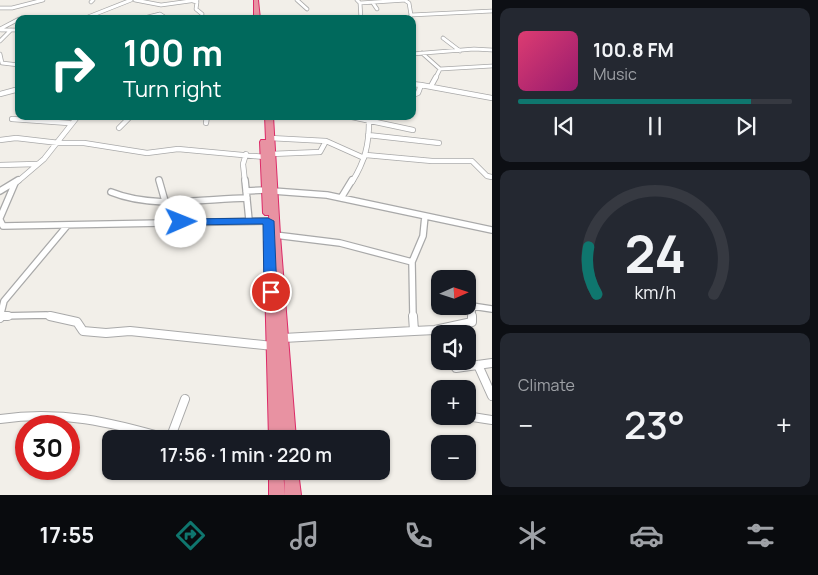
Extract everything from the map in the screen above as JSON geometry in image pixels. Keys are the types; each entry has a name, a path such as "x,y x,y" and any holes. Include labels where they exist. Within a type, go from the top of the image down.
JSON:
{"highway":[{"path":"256,0 258,15"},
{"path":"260,15 262,0"},
{"path":"264,120 275,235 288,430"},
{"path":"268,155 270,120"},
{"path":"270,190 268,221 276,430"},
{"path":"276,480 277,495"},
{"path":"291,480 292,495"}],"street":[{"path":"0,8 12,8 41,0"},
{"path":"90,15 100,14 133,0 174,5 197,0"},
{"path":"151,3 155,0"},
{"path":"297,0 308,9"},
{"path":"361,15 359,2 372,3 406,0 409,3 410,15"},
{"path":"193,1 197,2 196,9 202,14"},
{"path":"372,3 377,9"},
{"path":"61,10 62,15"},
{"path":"416,17 492,11"},
{"path":"0,30 15,21"},
{"path":"0,30 15,30"},
{"path":"0,41 11,30"},
{"path":"443,38 460,51"},
{"path":"416,54 474,49 492,50"},
{"path":"422,53 440,70 492,66"},
{"path":"0,54 1,64 15,65"},
{"path":"431,86 440,70"},
{"path":"416,84 492,98"},
{"path":"416,94 421,85"},
{"path":"0,94 15,90"},
{"path":"32,120 71,122"},
{"path":"65,120 71,122"},
{"path":"0,191 15,183 59,143 73,120"},
{"path":"119,128 127,120"},
{"path":"341,198 365,156 372,120"},
{"path":"379,120 413,130"},
{"path":"368,135 439,143"},
{"path":"0,140 16,138 59,143 84,143 147,153 178,149 268,155 320,152 326,141"},
{"path":"270,138 326,141 365,156 451,163 472,161 487,176 492,177"},
{"path":"246,154 243,164 249,220"},
{"path":"0,165 37,164"},
{"path":"159,180 164,201"},
{"path":"15,183 1,223 66,227 249,220 268,221"},
{"path":"246,191 270,190 327,195 492,230"},
{"path":"111,192 119,197 164,201 247,198"},
{"path":"414,331 411,287 412,262 423,236 424,216"},
{"path":"66,227 2,301 0,317 46,315 77,322 83,331 106,334 138,332 273,346"},
{"path":"275,235 340,243 412,262"},
{"path":"458,325 472,322 472,306 492,308"},
{"path":"283,338 431,330"},
{"path":"492,363 478,364 492,396"},
{"path":"173,430 185,399"},
{"path":"0,419 32,414 87,417 111,421 140,430"},
{"path":"476,419 492,420"}],"route":[{"path":"181,222 268,221 271,292"}]}
